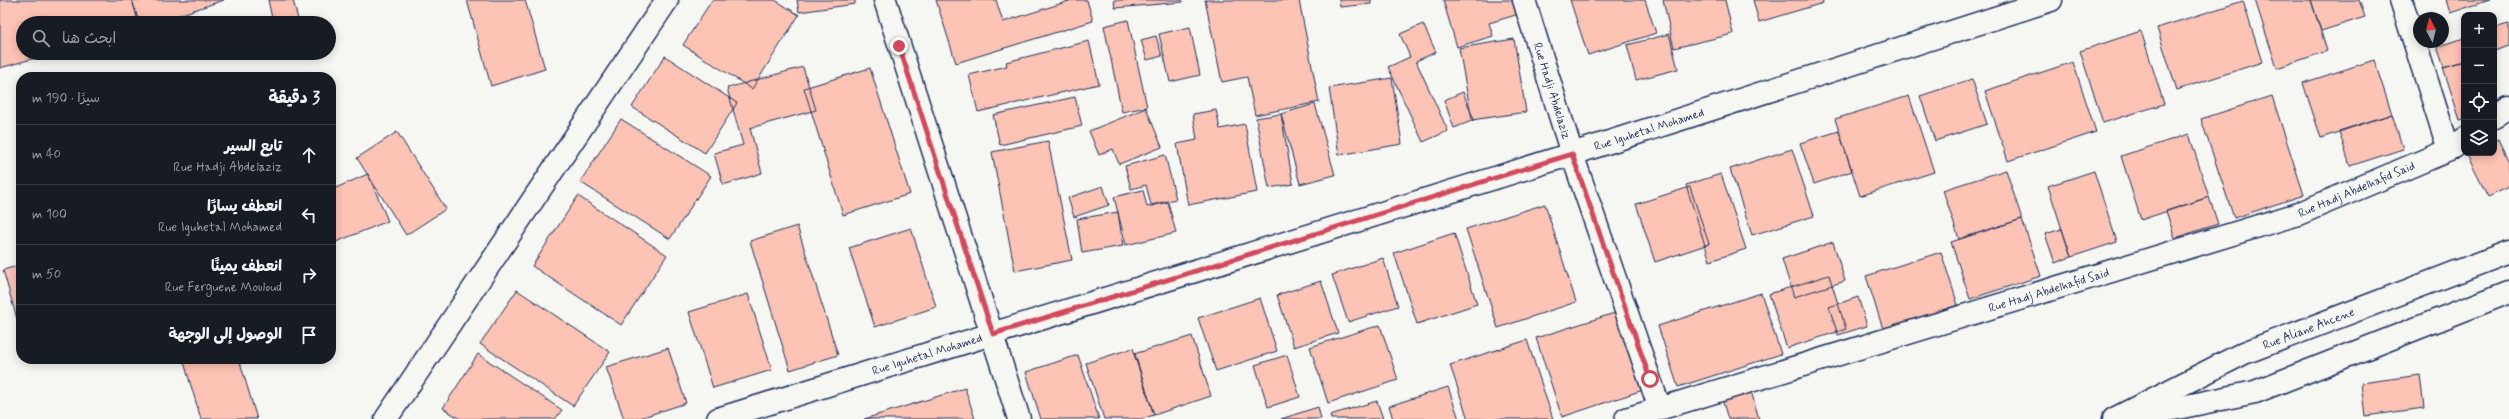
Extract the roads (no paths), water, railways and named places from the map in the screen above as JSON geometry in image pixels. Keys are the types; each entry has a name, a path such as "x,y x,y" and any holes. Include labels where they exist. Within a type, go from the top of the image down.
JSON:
{"street":[{"path":"386,419 666,0"},
{"path":"885,0 1019,419"},
{"name":"Rue Hadji Abdelaziz","path":"1524,0 1572,154 1660,409"},
{"name":"Rue Iguhetal Mohamed","path":"718,419 1572,154 2051,0"},
{"path":"2401,0 2457,145"},
{"path":"2497,116 2509,106"},
{"name":"Rue Hadj Abdelhafid Said","path":"1626,419 2298,214 2457,145"},
{"name":"Rue Aliane Ahcene","path":"2114,419 2244,353 2509,252"},
{"path":"2125,419 2255,392 2509,292"}]}
